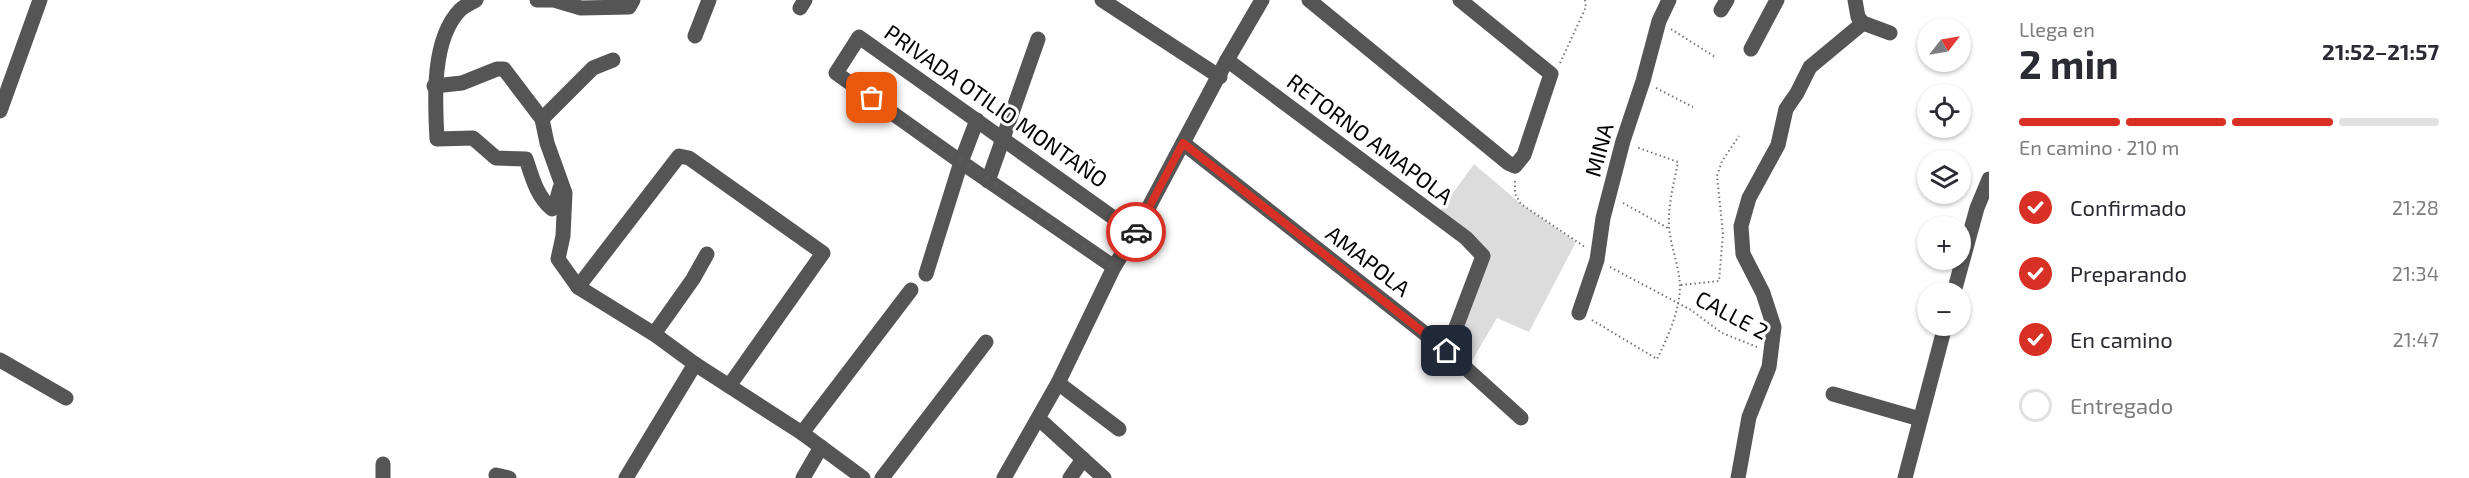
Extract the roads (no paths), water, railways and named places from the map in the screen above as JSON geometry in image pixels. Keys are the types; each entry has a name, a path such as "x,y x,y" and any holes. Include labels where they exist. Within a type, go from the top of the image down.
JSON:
{"street":[{"path":"0,111 40,0"},
{"path":"476,0 461,10 450,26 440,55 434,87 437,139 473,138 496,158 526,159 537,191 545,204 552,209 555,206 561,182"},
{"path":"537,0 554,0 581,8 631,4"},
{"path":"695,36 709,0"},
{"path":"1102,0 1220,77"},
{"path":"1004,478 1058,383 1114,267 1136,233 1227,60 1262,0"},
{"path":"1309,0 1508,163 1515,166 1524,155 1551,74 1460,0"},
{"name":"MINA","path":"1579,313 1597,256 1623,141 1643,81 1659,21 1669,0"},
{"path":"1751,49 1778,0"},
{"path":"1855,0 1858,17 1863,23 1890,33"},
{"path":"1738,478 1749,417 1769,367 1774,327 1763,293 1743,254 1741,226 1749,198 1778,145 1786,109 1810,67 1863,23"},
{"name":"PRIVADA OTILIO MONTAÑO","path":"961,162 836,73 860,37 1136,233"},
{"path":"988,181 1038,39"},
{"path":"542,119 593,68 613,60"},
{"name":"RETORNO AMAPOLA","path":"1227,60 1466,238 1483,256 1447,351"},
{"path":"434,87 462,82 497,69 504,69 542,119 547,143 565,193 563,236 558,259 578,287 654,334 695,364 802,433 863,478"},
{"path":"926,274 961,162 977,120"},
{"name":"AMAPOLA","path":"1183,143 1447,351 1521,418"},
{"path":"578,287 679,156 689,158 823,253 729,386"},
{"path":"961,162 1114,267"},
{"path":"1957,282 1983,209 1989,179"},
{"path":"654,334 693,279 707,254"},
{"path":"802,433 911,290"},
{"path":"1905,478 1943,336"},
{"path":"882,478 986,342"},
{"path":"0,360 66,399"},
{"path":"626,478 695,364"},
{"path":"1058,383 1119,429"},
{"path":"1833,394 1920,419"},
{"path":"1039,419 1104,478"},
{"path":"802,478 821,447"},
{"path":"1070,478 1083,459"}]}
